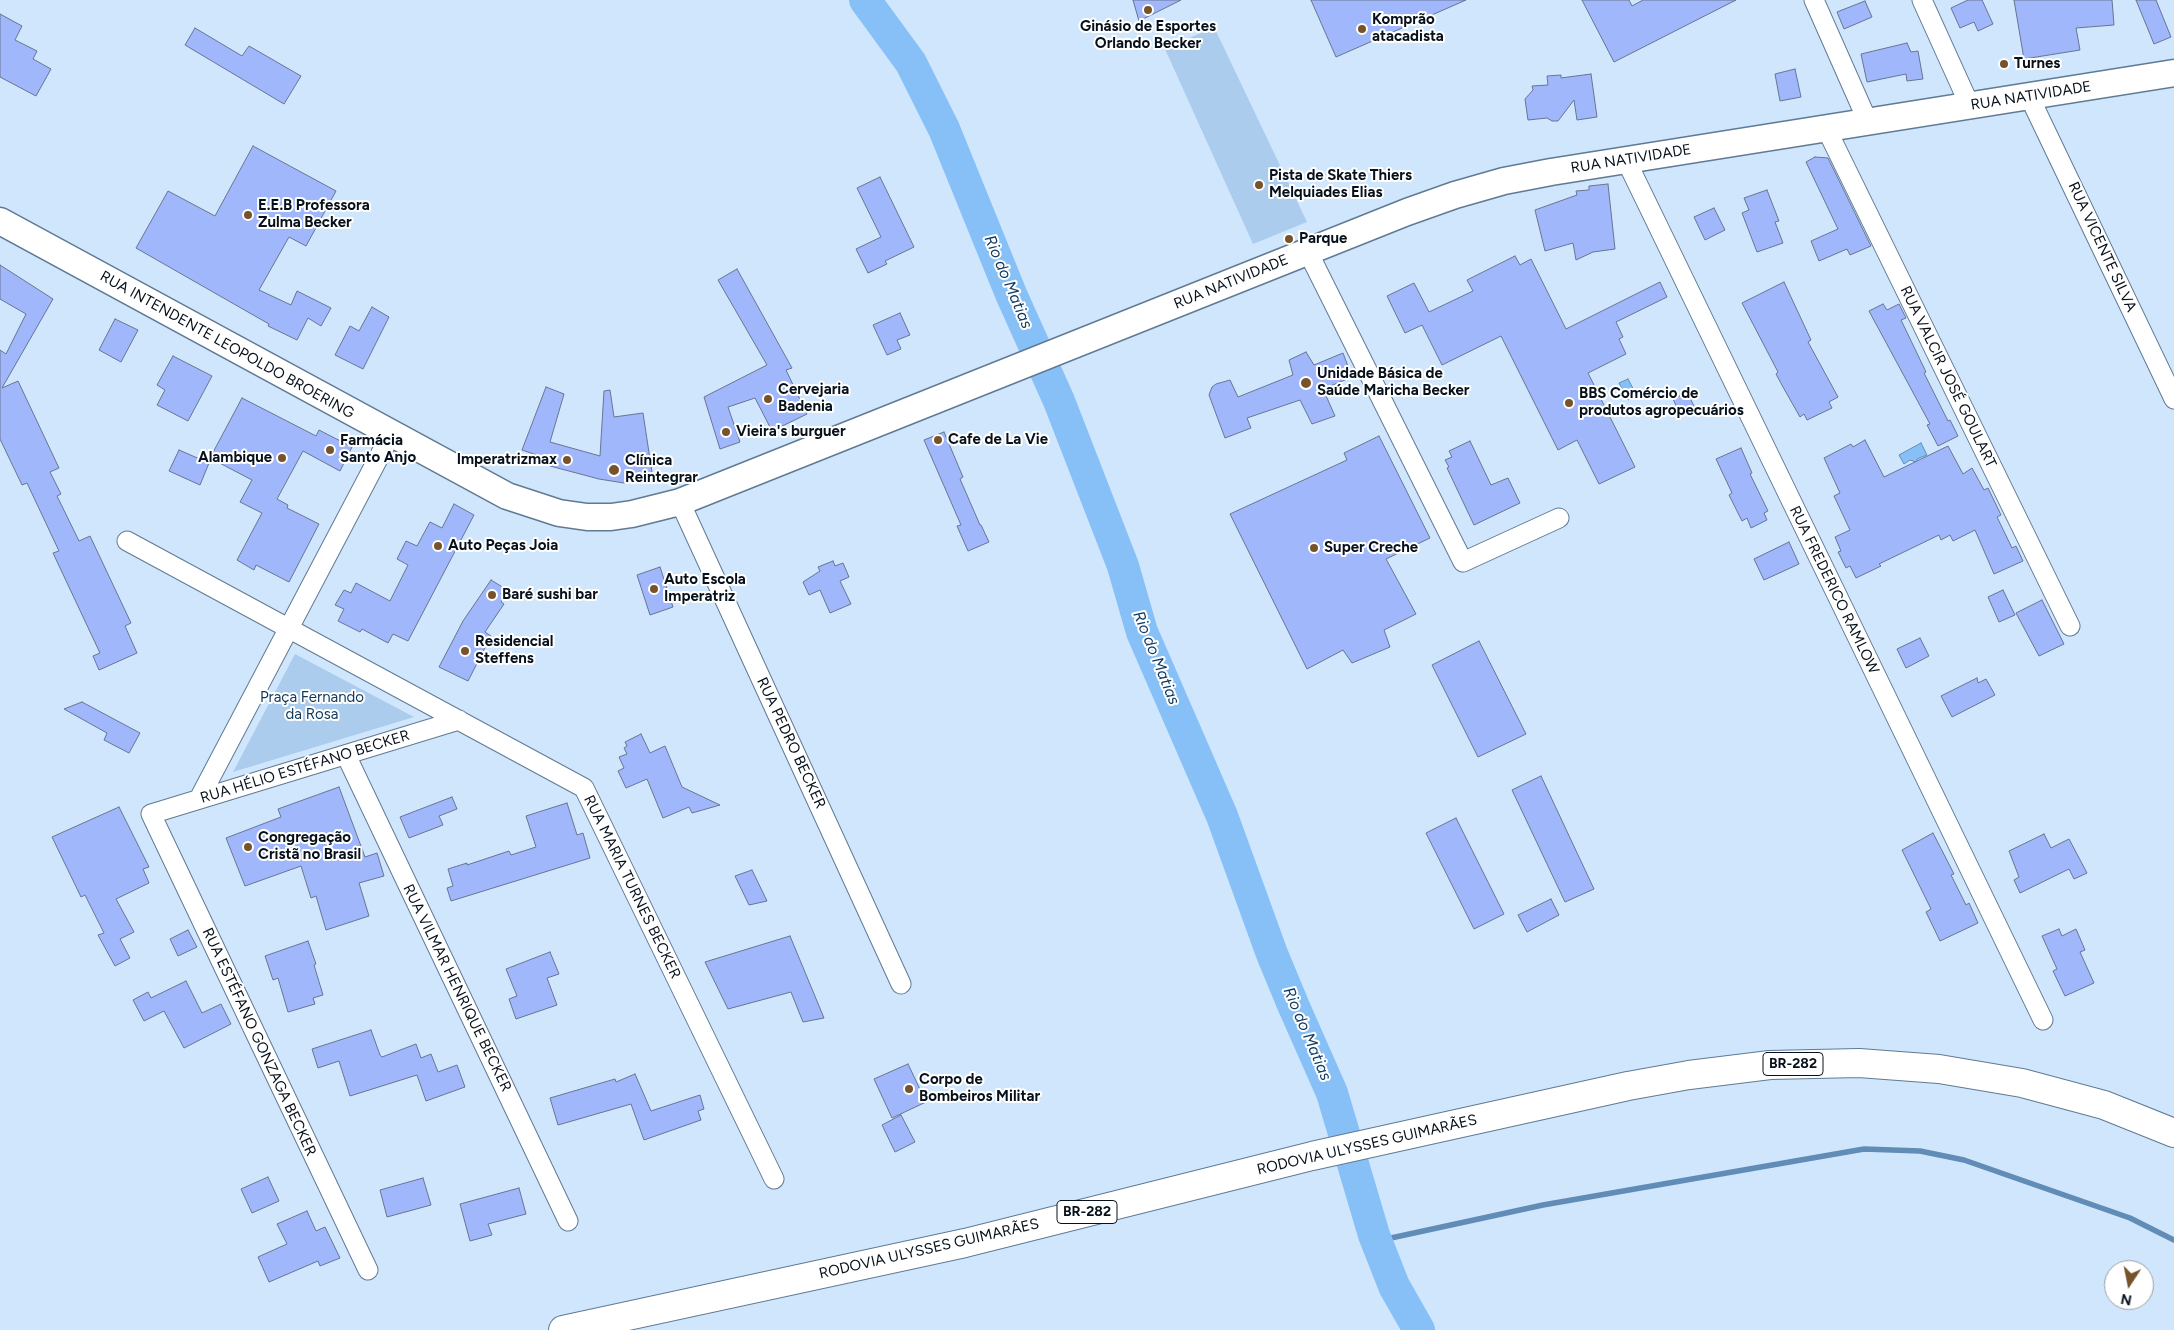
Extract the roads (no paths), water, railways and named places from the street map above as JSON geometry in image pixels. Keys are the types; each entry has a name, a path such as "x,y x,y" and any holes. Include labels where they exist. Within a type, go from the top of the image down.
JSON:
{"highway":[{"name":"RODOVIA ULYSSES GUIMARÃES","path":"564,1330 964,1243 1312,1156 1628,1086 1689,1075 1770,1065 1858,1063 1939,1069 2022,1083 2104,1105 2174,1133"}],"main road":[{"name":"RUA NATIVIDADE","path":"990,380 1407,212 1455,195 1504,181 2174,73"},
{"name":"RUA INTENDENTE LEOPOLDO BROERING","path":"0,221 508,496 559,513 587,517 611,517 632,514 680,502 990,380"}],"street":[{"path":"1814,0 1868,122"},
{"path":"1922,0 1970,106"},
{"name":"RUA VICENTE SILVA","path":"2029,96 2174,399"},
{"name":"RUA VALCIR JOSÉ GOULART","path":"1826,128 2070,626"},
{"name":"RUA FREDERICO RAMLOW","path":"1626,160 2043,1020"},
{"path":"1308,252 1463,562 1559,518"},
{"path":"199,799 391,434"},
{"name":"RUA PEDRO BECKER","path":"680,502 901,984"},
{"name":"RUA MARIA TURNES BECKER","path":"127,541 288,630 584,788 774,1179"},
{"name":"RUA HÉLIO ESTÉFANO BECKER","path":"151,814 459,720"},
{"name":"RUA VILMAR HENRIQUE BECKER","path":"346,754 568,1220"},
{"name":"RUA ESTÉFANO GONZAGA BECKER","path":"151,814 368,1270"}],"waterway":[{"name":"Rio do Matias","path":"865,0 911,63 944,129 1011,294 1059,401 1123,566 1142,632 1222,816 1272,954 1332,1093 1374,1235 1394,1286 1419,1330"},
{"path":"1374,1235 1391,1238 1543,1205 1864,1149 1920,1151 1964,1160 2130,1218 2174,1240"}],"place":[{"name":"Ginásio de Esportes Orlando Becker","path":"1148,10"},
{"name":"Komprão atacadista","path":"1362,29"},
{"name":"Turnes","path":"2004,64"},
{"name":"Pista de Skate Thiers Melquiades Elias","path":"1259,185"},
{"name":"E.E.B Professora Zulma Becker","path":"248,215"},
{"name":"Parque","path":"1289,239"},
{"name":"Unidade Básica de Saúde Maricha Becker","path":"1306,383"},
{"name":"Cervejaria Badenia","path":"768,399"},
{"name":"BBS Comércio de produtos agropecuários","path":"1569,403"},
{"name":"Vieira's burguer","path":"726,432"},
{"name":"Cafe de La Vie","path":"938,440"},
{"name":"Farmácia Santo Anjo","path":"330,450"},
{"name":"Alambique","path":"282,458"},
{"name":"Imperatrizmax","path":"567,460"},
{"name":"Clínica Reintegrar","path":"614,470"},
{"name":"Auto Peças Joia","path":"438,546"},
{"name":"Super Creche","path":"1314,548"},
{"name":"Auto Escola Imperatriz","path":"654,589"},
{"name":"Baré sushi bar","path":"492,595"},
{"name":"Residencial Steffens","path":"465,651"},
{"name":"Congregação Cristã no Brasil","path":"248,847"},
{"name":"Corpo de Bombeiros Militar","path":"909,1089"}],"park label":[{"name":"Praça Fernando da Rosa","path":"312,706"}]}
